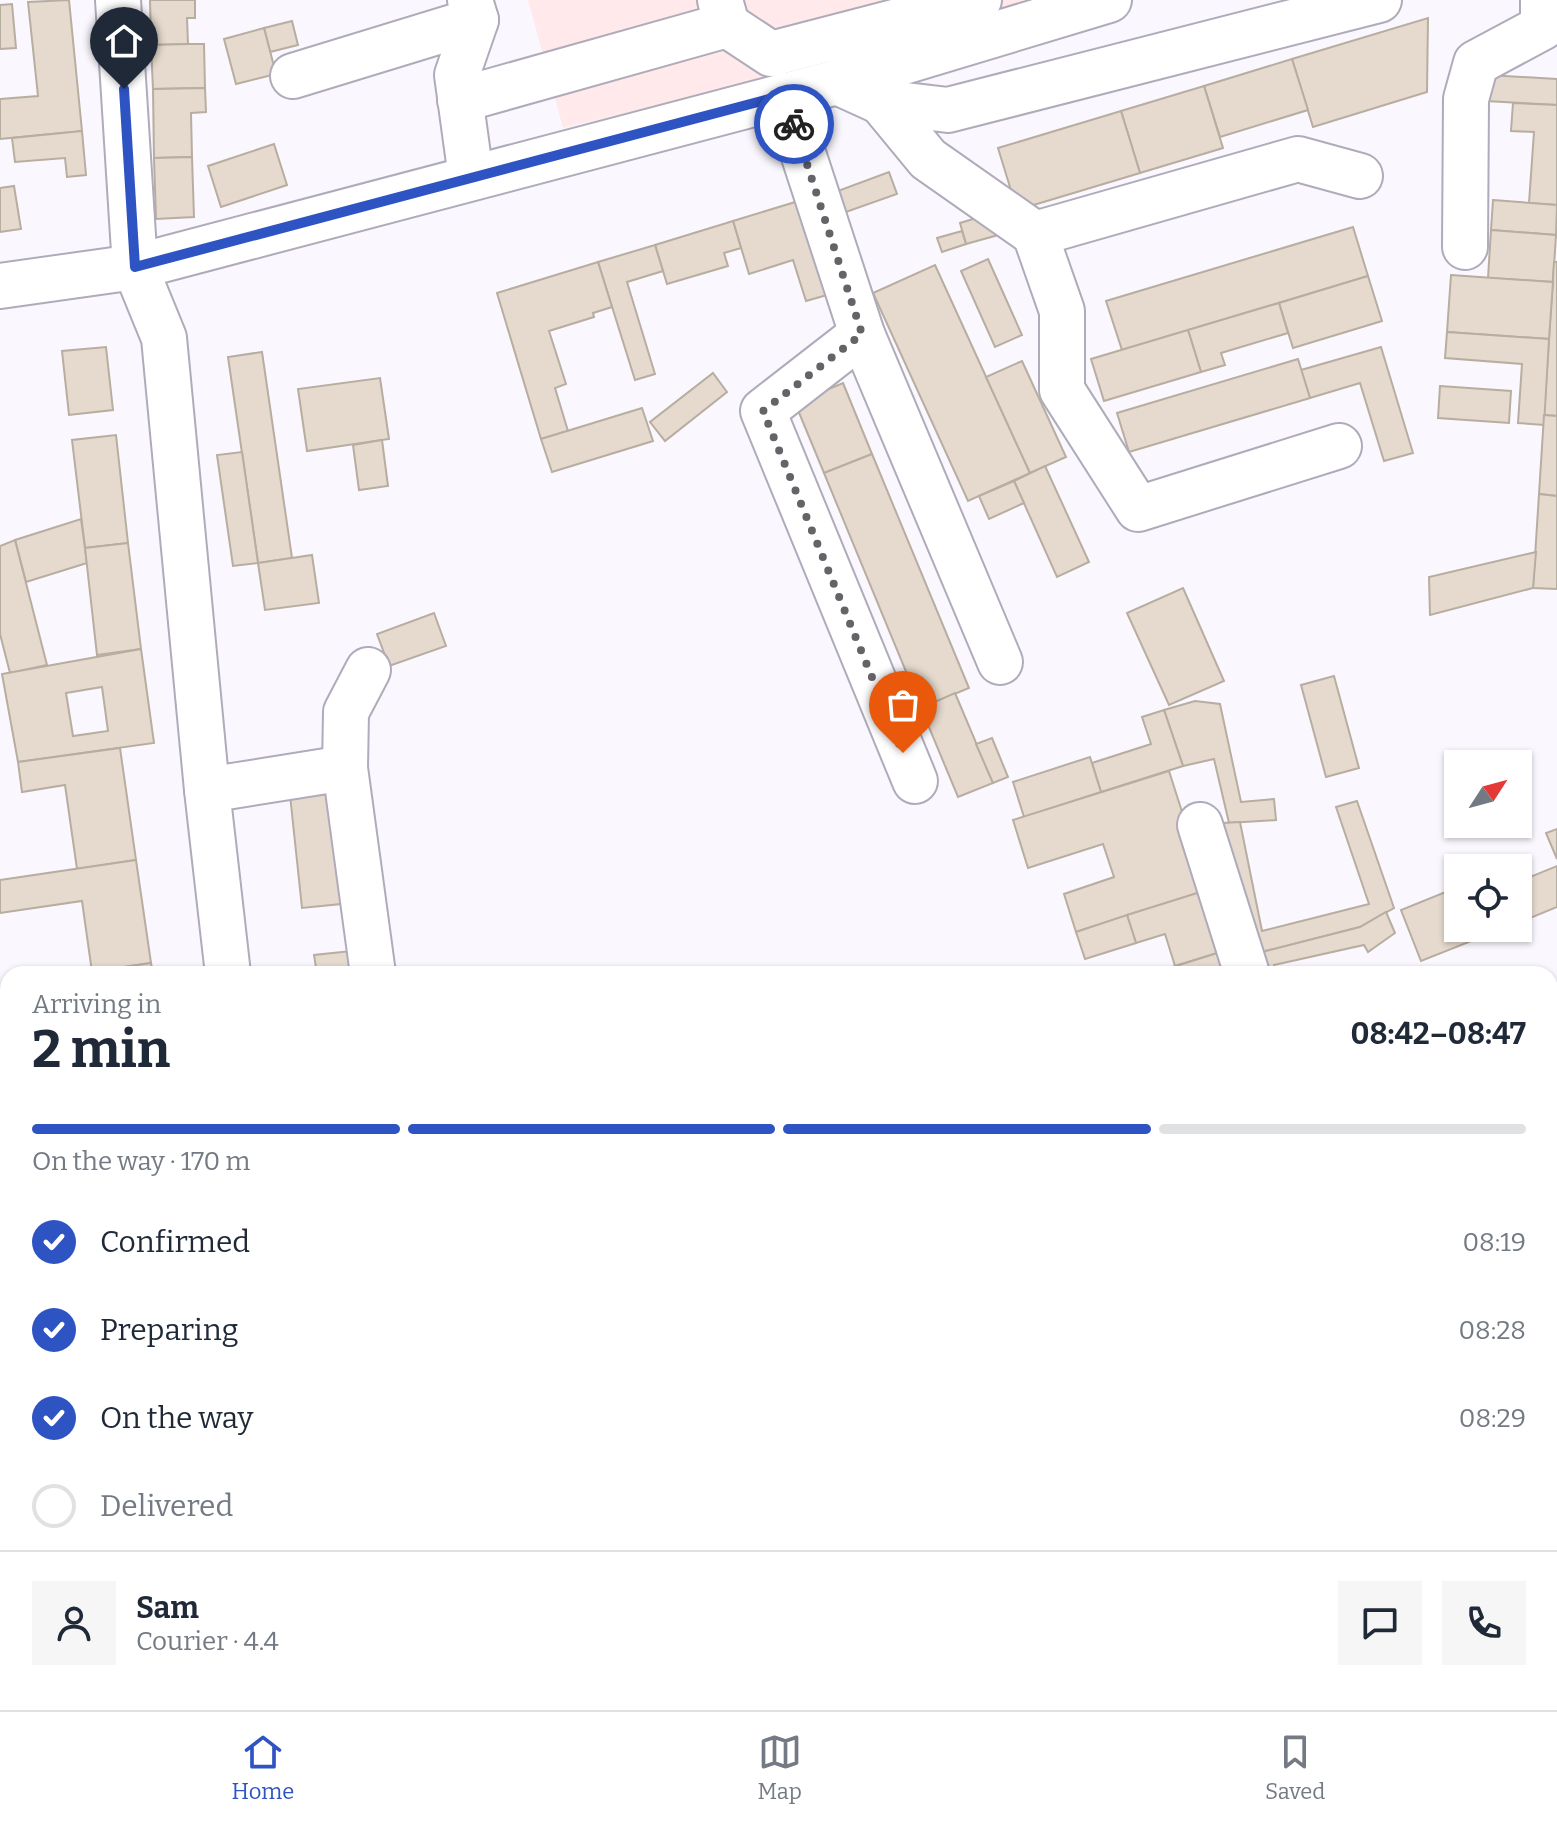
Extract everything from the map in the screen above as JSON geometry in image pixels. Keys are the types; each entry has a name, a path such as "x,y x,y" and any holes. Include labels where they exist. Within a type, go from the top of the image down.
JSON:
{"street":[{"path":"118,0 135,267 164,338 227,966"},
{"path":"460,100 724,12 771,54 979,0"},
{"path":"0,286 135,267 837,82 1109,0"},
{"path":"837,82 881,102 948,110 1379,0"},
{"path":"1465,247 1466,99 1476,63 1543,27 1543,0"},
{"path":"471,177 457,75 473,10"},
{"path":"293,76 473,10"},
{"path":"784,95 862,334 1000,662"},
{"path":"881,102 928,159 1035,234 1062,311 1062,390 1138,509 1339,446"},
{"path":"1035,234 1298,159 1360,176"},
{"path":"862,334 763,411 915,781"},
{"path":"368,670 346,712 345,768 372,966"},
{"path":"207,790 345,768"},
{"path":"1200,825 1244,966"}],"shaded area":[{"path":"528,0 1093,0 563,128"}],"building":[{"path":"69,0 82,131 0,139 0,99 38,96 28,2"},
{"path":"150,0 195,0 195,18 187,18 188,44 151,45"},
{"path":"12,4 16,48 0,49 0,5"},
{"path":"1428,18 1427,92 1313,127 1292,59"},
{"path":"292,21 298,45 270,52 264,28"},
{"path":"264,28 276,74 236,84 224,39"},
{"path":"204,44 205,88 153,89 151,45"},
{"path":"1292,59 1308,110 1220,137 1204,86"},
{"path":"1488,75 1557,79 1557,105 1486,101"},
{"path":"1204,86 1223,148 1140,173 1121,111"},
{"path":"205,88 206,112 191,113 192,157 154,158 153,89"},
{"path":"1513,103 1557,105 1557,205 1529,203 1534,132 1511,131"},
{"path":"1121,111 1140,173 1017,210 998,148"},
{"path":"82,131 86,175 67,177 65,158 15,162 12,138"},
{"path":"274,144 287,185 221,207 208,166"},
{"path":"192,157 194,217 156,219 154,158"},
{"path":"889,172 897,194 843,213 835,192"},
{"path":"14,186 21,229 0,232 0,188"},
{"path":"805,199 834,293 806,301 793,260 749,274 733,221"},
{"path":"1493,200 1557,205 1556,235 1491,230"},
{"path":"996,212 1002,234 966,244 960,223"},
{"path":"733,221 741,248 724,253 728,266 667,284 655,245"},
{"path":"1353,227 1368,276 1122,350 1106,301"},
{"path":"1491,230 1556,235 1553,282 1488,278"},
{"path":"962,231 966,244 942,252 937,238"},
{"path":"655,245 663,271 627,282 655,374 635,380 598,262"},
{"path":"988,259 1022,335 995,347 961,271"},
{"path":"598,262 612,307 593,313 594,317 549,331 566,384 555,388 568,431 541,439 497,293"},
{"path":"1554,262 1557,262 1557,416 1544,415"},
{"path":"935,265 1030,473 968,501 873,293"},
{"path":"1451,275 1553,282 1549,339 1447,332"},
{"path":"1368,276 1382,321 1293,348 1279,303"},
{"path":"1279,303 1288,333 1221,353 1225,365 1201,372 1188,330"},
{"path":"1188,330 1201,372 1104,401 1091,359"},
{"path":"1447,332 1549,339 1544,425 1518,423 1522,364 1445,358"},
{"path":"106,347 113,410 69,415 62,351"},
{"path":"1381,347 1413,453 1384,461 1360,383 1310,398 1301,370"},
{"path":"262,352 292,558 258,563 228,357"},
{"path":"1298,359 1310,398 1129,452 1117,413"},
{"path":"1022,361 1066,457 1030,473 986,377"},
{"path":"713,373 727,392 665,441 650,422"},
{"path":"380,378 389,439 307,451 298,389"},
{"path":"843,383 872,454 824,473 795,403"},
{"path":"1440,386 1511,391 1509,423 1438,418"},
{"path":"642,408 653,441 552,472 541,439"},
{"path":"1544,415 1557,416 1557,496 1539,494"},
{"path":"116,435 128,543 85,548 72,440"},
{"path":"382,440 388,486 359,490 353,445"},
{"path":"242,452 258,563 233,566 217,455"},
{"path":"872,454 969,688 921,708 824,473"},
{"path":"1045,466 1089,562 1057,577 1014,481"},
{"path":"1014,481 1024,503 989,519 979,496"},
{"path":"1539,494 1557,496 1557,589 1533,588"},
{"path":"81,519 87,563 26,582 15,540"},
{"path":"15,540 47,665 10,673 0,634 0,546"},
{"path":"128,543 141,649 97,655 85,548"},
{"path":"1536,552 1533,588 1430,615 1429,577"},
{"path":"312,555 319,603 265,610 258,563"},
{"path":"1183,588 1224,681 1169,705 1127,613"},
{"path":"434,613 446,646 389,666 377,634"},
{"path":"141,649 154,743 18,762 2,674","holes":["102,687 108,731 73,736 66,693"]},
{"path":"1334,676 1359,768 1326,777 1301,685"},
{"path":"955,693 993,783 958,797 921,708"},
{"path":"1195,701 1220,704 1241,802 1274,799 1276,820 1229,823 1214,759 1183,766 1164,710"},
{"path":"1164,710 1183,766 1101,792 1092,763 1151,744 1142,717"},
{"path":"992,738 1008,777 993,783 976,744"},
{"path":"120,748 136,860 77,869 65,785 22,792 18,762"},
{"path":"1090,757 1101,792 1024,817 1013,782"},
{"path":"1169,771 1207,890 1076,932 1064,894 1114,877 1103,844 1028,868 1013,820"},
{"path":"328,791 341,904 302,908 290,795"},
{"path":"1357,801 1394,908 1360,927 1250,955 1223,823 1240,822 1262,931 1369,904 1336,807"},
{"path":"1557,829 1557,859 1546,833"},
{"path":"136,860 151,963 91,966 82,901 0,913 0,880"},
{"path":"1557,866 1557,907 1532,917 1532,876"},
{"path":"1207,890 1227,950 1175,966 1165,934 1136,943 1127,915"},
{"path":"1444,893 1444,942 1469,942 1421,961 1401,910"},
{"path":"1386,912 1395,933 1368,952 1364,945 1274,966 1253,966 1250,955 1360,927"},
{"path":"1127,915 1136,943 1085,959 1076,932"},
{"path":"1227,950 1232,966 1176,966"},
{"path":"351,951 352,966 316,966 314,955"}],"way so far":[{"path":"794,124 862,334 763,411 903,753"}],"route":[{"path":"124,89 135,267 784,95 794,124"}]}
